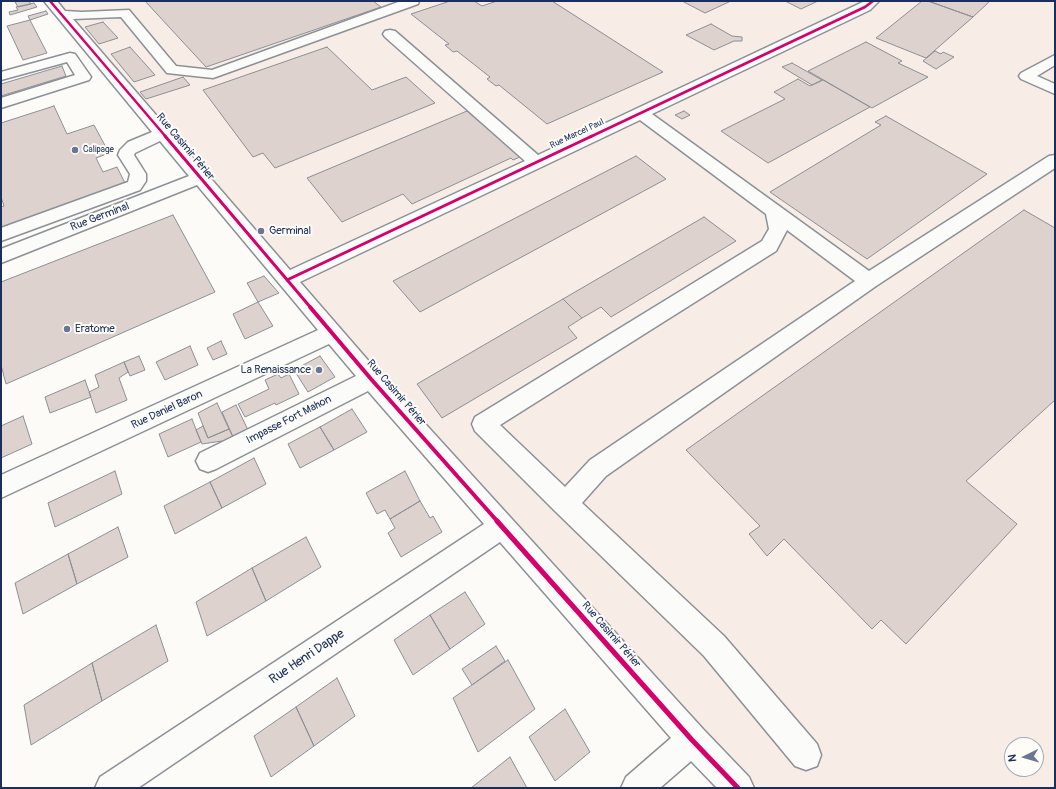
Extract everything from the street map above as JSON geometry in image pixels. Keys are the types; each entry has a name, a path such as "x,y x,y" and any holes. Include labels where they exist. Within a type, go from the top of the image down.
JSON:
{"street":[{"name":"Rue Casimir Périer","path":"50,1 287,280 309,308 371,379 692,740 738,788"},
{"path":"60,14 82,16 124,13 172,70 213,74 413,1"},
{"name":"Rue Marcel Paul","path":"287,280 858,10 873,1"},
{"path":"390,34 536,162"},
{"path":"1,76 70,57 84,77 1,103"},
{"path":"1055,59 1026,76 1055,90"},
{"path":"641,113 869,281"},
{"path":"1,235 134,186 138,181 138,174 126,155 128,150 162,134"},
{"path":"565,504 598,468 869,281 1055,160"},
{"name":"Rue Germinal","path":"1,256 199,178"},
{"path":"774,211 778,229 769,246 483,424 714,646 806,755"},
{"name":"Rue Daniel Baron","path":"1,487 332,333"},
{"name":"Impasse Fort Mahon","path":"208,461 371,379"},
{"name":"Rue Henri Dappe","path":"111,788 502,526"},
{"path":"637,788 692,740"}],"shaded area":[{"path":"51,1 1055,1 1055,788 738,788"}],"building":[{"path":"29,1 31,4 18,7 15,2"},
{"path":"145,1 373,1 381,7 206,67"},
{"path":"450,1 474,1 482,6 497,1 552,1 663,72 547,124 499,85 496,86 487,79 490,77 457,51 453,52 445,45 449,44 411,14"},
{"path":"682,1 731,1 705,13"},
{"path":"785,1 818,1 801,9"},
{"path":"922,1 928,1 973,17 926,58 876,38"},
{"path":"928,1 990,1 973,17"},
{"path":"34,3 37,7 10,15 9,12 18,10 16,7"},
{"path":"46,11 48,14 30,20 28,16"},
{"path":"30,20 47,53 23,60 7,26"},
{"path":"103,22 118,38 99,44 85,27"},
{"path":"711,24 732,36 742,37 742,41 734,41 714,50 686,35"},
{"path":"866,42 902,61 898,63 928,77 872,108 808,71"},
{"path":"130,47 155,75 134,82 111,54"},
{"path":"327,47 372,90 406,77 435,103 275,168 263,153 253,157 203,90"},
{"path":"935,51 941,54 943,52 954,57 936,69 923,61"},
{"path":"792,63 822,80 812,85 782,67"},
{"path":"62,66 66,76 1,96 1,84"},
{"path":"183,77 190,85 146,99 140,92"},
{"path":"798,79 810,86 823,80 870,107 768,163 721,131 785,99 774,92"},
{"path":"54,106 67,134 94,125 109,153 96,158 103,172 117,167 125,183 1,229 1,207 4,206 1,197 1,123"},
{"path":"467,111 520,157 513,160 511,158 412,204 403,194 342,222 307,178"},
{"path":"684,111 690,115 682,119 675,115"},
{"path":"886,116 987,174 867,259 770,192 881,125 875,122"},
{"path":"636,156 666,179 420,312 393,281"},
{"path":"1024,210 1055,228 1055,400 966,481 1017,524 906,644 881,620 872,629 784,539 767,556 749,534 760,526 686,450"},
{"name":"Eratome","path":"173,215 215,292 6,384 1,365 1,282"},
{"path":"704,217 736,241 611,317 601,307 582,318 563,299"},
{"path":"264,276 279,293 258,302 247,283"},
{"path":"563,299 582,318 568,327 577,338 442,418 417,384"},
{"path":"258,302 273,326 245,339 233,314"},
{"path":"221,341 227,354 213,360 207,348"},
{"path":"190,346 198,365 165,380 156,362"},
{"path":"139,356 145,370 130,376 124,362"},
{"path":"320,356 335,377 308,392 294,370"},
{"path":"124,362 128,372 119,378 127,400 96,413 89,392 99,387 95,375"},
{"path":"278,374 281,378 289,374 299,394 245,417 238,404 269,389 265,380"},
{"path":"85,380 91,397 50,413 45,397"},
{"path":"217,403 229,429 208,438 198,413"},
{"path":"236,405 249,432 234,439 222,412"},
{"path":"352,409 367,432 334,450 320,427"},
{"path":"23,416 32,444 1,458 1,426"},
{"path":"192,419 201,442 168,457 159,434"},
{"path":"203,426 208,438 229,429 234,439 223,444 222,441 202,444 196,430"},
{"path":"320,427 334,450 300,468 288,444"},
{"path":"254,458 266,484 222,508 210,482"},
{"path":"115,471 122,494 55,527 48,503"},
{"path":"405,471 420,501 390,519 385,510 377,514 366,493"},
{"path":"210,482 222,508 175,534 164,506"},
{"path":"420,501 430,518 433,516 442,532 401,557 388,533 395,528 390,519"},
{"path":"118,527 128,557 77,584 68,554"},
{"path":"306,537 321,567 266,601 252,568"},
{"path":"68,554 77,584 23,614 15,583"},
{"path":"252,568 266,601 207,636 196,602"},
{"path":"465,592 485,624 450,649 430,615"},
{"path":"430,615 450,649 413,675 394,640"},
{"path":"156,625 168,661 102,701 92,663"},
{"path":"496,646 505,661 472,685 462,669"},
{"path":"508,660 535,709 478,752 453,698"},
{"path":"92,663 102,701 31,745 24,705"},
{"path":"337,678 355,716 314,746 296,707"},
{"path":"296,707 314,746 271,777 254,736"},
{"path":"565,709 590,752 555,781 529,737"},
{"path":"510,757 527,788 471,788"}],"cycle path":[{"path":"50,1 371,379 692,740 738,788"},
{"path":"287,280 865,7 873,1"}],"place":[{"name":"Calipage","path":"75,150"},
{"name":"Germinal","path":"261,231"},
{"name":"Eratome","path":"67,329"},
{"name":"La Renaissance","path":"319,370"}]}
